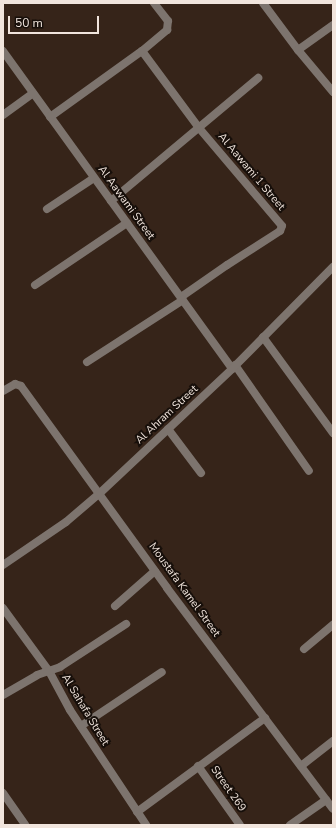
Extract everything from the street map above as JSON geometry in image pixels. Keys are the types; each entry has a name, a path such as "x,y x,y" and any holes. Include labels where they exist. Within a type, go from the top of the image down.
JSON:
{"street":[{"path":"50,117 142,51 169,27 168,21 154,3"},
{"path":"263,3 298,50 333,92"},
{"path":"298,50 333,25"},
{"name":"Al Aawami Street","path":"3,51 182,299 309,471"},
{"name":"Al Aawami 1 Street","path":"142,51 199,128 281,224 282,229 227,265 182,299"},
{"path":"111,201 258,78"},
{"path":"3,115 33,93"},
{"path":"47,208 94,178"},
{"path":"35,285 127,223"},
{"name":"Al Ahram Street","path":"3,565 66,522 100,493 233,367 333,267"},
{"path":"87,362 182,299"},
{"path":"263,337 333,433"},
{"name":"Moustafa Kamel Street","path":"3,391 12,385 18,384 100,493 155,571 333,809"},
{"path":"168,429 201,473"},
{"path":"115,606 155,571"},
{"name":"Al Sahafa Street","path":"3,608 49,671 70,710 146,825"},
{"path":"3,695 37,675 60,667 126,624"},
{"path":"304,649 333,626"},
{"path":"81,726 162,672"},
{"path":"137,812 265,718"},
{"path":"301,766 333,742"},
{"name":"Street 269","path":"198,766 240,825"},
{"path":"3,793 26,825"},
{"path":"290,825 326,800"}]}
